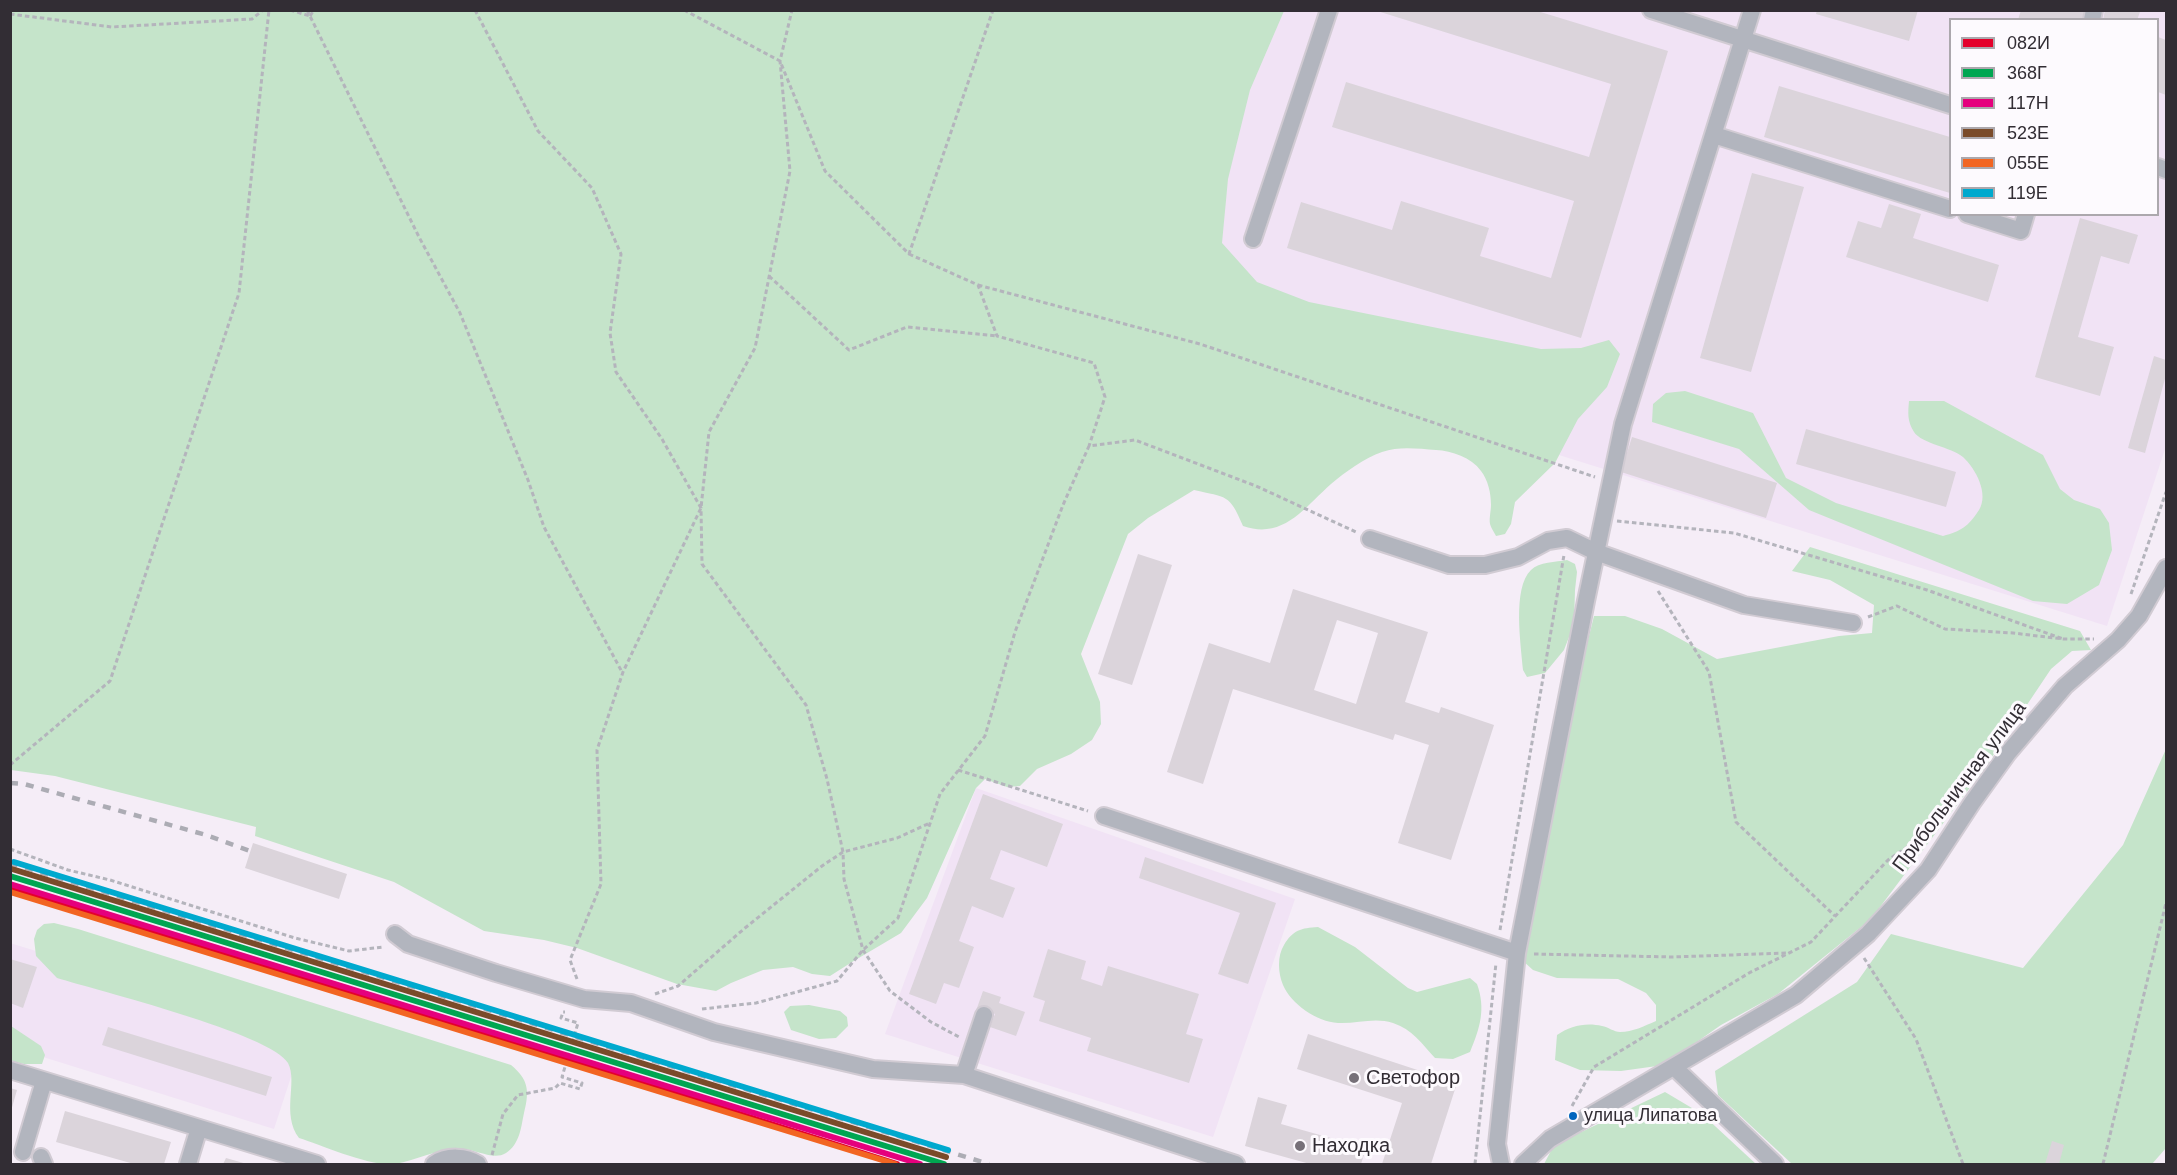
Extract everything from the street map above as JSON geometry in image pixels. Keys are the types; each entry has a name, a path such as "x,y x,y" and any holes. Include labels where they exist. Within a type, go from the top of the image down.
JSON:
{"street":[{"path":"1253,239 1329,10"},
{"path":"1651,10 1949,105"},
{"path":"1501,1164 1497,1144 1517,953 1623,424 1752,10"},
{"path":"1714,135 1949,209"},
{"path":"1973,216 2021,231 2025,216"},
{"path":"1370,539 1449,565 1485,565 1518,557 1548,542 1567,538 1596,552 1744,605 1853,623"},
{"name":"Прибольничная улица","path":"1523,1164 1550,1139 1796,995 1868,934 1928,870 1971,803 2008,753 2065,686 2118,640 2139,616 2166,568"},
{"path":"1104,816 1517,953"},
{"path":"401,939 584,999 631,1003 714,1032 873,1070 964,1075 1236,1164"},
{"path":"964,1075 984,1015"},
{"path":"1674,1067 1775,1164"},
{"path":"10,1070 317,1164"},
{"path":"23,1152 44,1081"},
{"path":"188,1164 200,1128"},
{"path":"434,1164 455,1158 472,1160 478,1164"}],"path":[{"path":"10,14 112,27 252,19 263,10"},
{"path":"10,765 110,681 239,293 269,10"},
{"path":"290,10 310,16"},
{"path":"308,10 419,237 460,313 528,480 544,526 623,672"},
{"path":"310,16 314,10"},
{"path":"475,10 538,131 592,188 621,254 610,333 616,372 662,439 701,508"},
{"path":"684,10 780,61 825,171 909,254 978,285 1200,344 1611,482"},
{"path":"792,10 780,61 789,171 755,348 709,432 701,508 702,564 806,705 827,779 843,852 844,879 863,950 890,991 932,1022 974,1045"},
{"path":"909,254 993,10"},
{"path":"697,1010 756,1003 837,981 863,950 898,918 940,794 985,736 1016,632 1063,506 1089,446 1105,397 1094,363 997,336 907,327 849,350 769,276"},
{"path":"978,285 997,336"},
{"path":"1089,446 1135,440 1256,486 1370,539"},
{"path":"2129,599 2166,492"},
{"path":"489,1164 503,1114 518,1095 555,1088 560,1083 580,1089 582,1083 562,1077 578,1023 561,1018 563,1012 579,1017 584,999 570,960 601,884 597,750 623,672 701,508"},
{"path":"1603,520 1734,533 1927,590 2063,639"},
{"path":"1475,1164 1497,947 1567,538"},
{"path":"1644,569 1709,672 1736,822 1835,916"},
{"path":"1853,623 1897,606 1946,630 2013,633 2063,639 2098,639"},
{"path":"958,770 1104,816"},
{"path":"631,1003 678,986 745,928 822,866 843,852 897,838 930,822"},
{"path":"1571,1107 1594,1067 1749,973 1810,942 1888,860 1944,822"},
{"path":"10,849 68,870 110,880 295,938 349,951 401,939"},
{"path":"2103,1164 2166,903"},
{"path":"1855,944 1916,1039 1963,1164"},
{"path":"1517,953 1672,957 1790,952"}],"shaded area":[{"path":"1006,11 2166,11 2166,446 2107,626 921,256"},
{"path":"976,788 1295,899 1213,1137 885,1034"},
{"path":"10,943 305,1034 274,1129 11,1047"}],"green space":[{"path":"11,10 1284,11 1250,90 1228,179 1222,243 1257,282 1309,302 1541,349 1581,348 1609,340 1620,354 1607,387 1578,419 1555,463 1515,502 1511,524 1505,534 1496,536 1491,527 1490,491 1486,478 1477,466 1467,458 1455,453 1402,448 1382,452 1355,466 1337,479 1302,512 1270,529 1243,526 1234,508 1226,499 1194,490 1148,518 1128,534 1081,654 1100,702 1101,724 1092,740 1071,754 1037,769 1020,786 1007,787 985,779 976,788 927,898 901,933 830,976 812,974 793,967 763,970 716,991 677,984 577,948 544,940 484,931 394,882 255,836 256,827 55,776 11,770"},
{"path":"1685,391 1753,413 1786,478 1836,503 1943,536 1968,524 1979,510 1983,497 1980,482 1963,457 1923,440 1914,432 1910,424 1909,401 1944,401 2043,455 2060,489 2074,500 2100,509 2109,523 2112,550 2099,585 2067,604 2033,601 1809,510 1739,449 1652,422 1653,404 1666,393"},
{"path":"1810,547 2080,631 2091,650 2072,651 2051,669 1984,769 1871,919 1778,994 1721,1025 1671,1060 1657,1066 1621,1071 1580,1070 1555,1060 1557,1035 1567,1029 1590,1024 1625,1032 1656,1021 1656,1005 1646,993 1618,979 1557,978 1533,970 1523,961 1594,616 1625,616 1662,629 1717,659 1839,636 1872,633 1874,605 1830,580 1792,571"},
{"path":"1567,560 1575,564 1577,572 1574,624 1564,650 1545,673 1527,677 1523,670 1519,617 1521,590 1525,578 1538,565"},
{"path":"2166,749 2166,1148 2152,1164 1792,1164 1718,1095 1715,1071 1857,982 1891,934 2023,968 2123,845"},
{"path":"54,923 511,1065 521,1075 527,1091 526,1105 517,1140 506,1153 496,1156 453,1149 395,1164 386,1164 347,1155 299,1138 291,1119 291,1071 288,1063 275,1052 251,1039 181,1014 57,978 36,956 34,939 37,930 44,924"},
{"path":"1318,927 1355,947 1408,988 1417,992 1470,978 1477,984 1481,1010 1477,1035 1470,1052 1453,1059 1435,1058 1411,1033 1393,1023 1386,1021 1330,1022 1313,1016 1298,1005 1283,985 1279,970 1280,954 1287,940 1294,933 1302,929"},
{"path":"809,1005 840,1011 847,1017 848,1026 836,1038 819,1039 791,1030 784,1012 790,1006"},
{"path":"11,1026 41,1046 45,1055 42,1064 11,1061"},
{"path":"1665,1092 1702,1114 1756,1164 1544,1164 1554,1145"}],"building":[{"path":"1374,10 1534,10 1668,51 1581,338 1287,248 1301,202 1392,230 1401,201 1489,228 1480,256 1551,278 1574,201 1332,127 1346,82 1589,157 1611,84"},
{"path":"1817,10 1918,10 1909,41 1816,14"},
{"path":"2021,10 2091,10 2089,18 2019,18"},
{"path":"2105,10 2140,12 2138,18 2103,18"},
{"path":"2159,37 2166,40 2166,95 2159,92"},
{"path":"1779,86 1949,137 1949,193 1764,137"},
{"path":"1752,173 1804,187 1751,372 1700,358"},
{"path":"1889,204 1921,214 1913,238 1999,265 1988,302 1846,257 1858,221 1881,228"},
{"path":"2080,218 2138,235 2129,264 2101,256 2078,337 2114,347 2100,396 2035,377"},
{"path":"2154,356 2166,360 2166,375 2145,453 2128,448"},
{"path":"1806,429 1956,472 1946,507 1796,464"},
{"path":"1632,437 1777,483 1766,518 1621,472"},
{"path":"1138,554 1172,565 1132,685 1098,674"},
{"path":"1293,589 1428,632 1405,702 1439,713 1441,707 1494,725 1451,860 1398,843 1429,745 1395,734 1393,740 1233,689 1203,784 1167,772 1209,643 1270,663","holes":["1337,620 1378,633 1356,704 1314,690"]},
{"path":"983,794 1063,824 1047,867 1001,850 990,879 1015,888 1003,918 972,906 959,941 974,947 959,988 944,983 936,1004 909,994"},
{"path":"253,843 347,874 339,899 245,868"},
{"path":"1145,857 1276,903 1248,984 1218,974 1240,913 1139,878"},
{"path":"1048,949 1086,961 1081,979 1102,986 1108,966 1199,994 1186,1034 1203,1039 1189,1083 1087,1051 1091,1038 1039,1021 1045,1001 1033,997"},
{"path":"10,959 37,967 23,1008 10,1003"},
{"path":"983,991 1001,997 999,1003 1025,1012 1016,1036 990,1027 995,1014 977,1008"},
{"path":"108,1027 272,1077 266,1096 102,1045"},
{"path":"1308,1034 1457,1083 1431,1164 1382,1164 1402,1103 1297,1069"},
{"path":"10,1088 17,1090 11,1111 10,1111"},
{"path":"1258,1097 1287,1105 1281,1124 1366,1148 1361,1164 1310,1164 1245,1146"},
{"path":"65,1111 171,1142 164,1164 134,1164 56,1142"},
{"path":"2052,1141 2064,1145 2059,1164 2045,1164"},
{"path":"226,1158 247,1164 223,1164"}],"railway":[{"path":"10,783 24,784 206,835 250,851"},
{"path":"10,863 989,1164"}],"transit line":[{"name":"119Е","path":"14,862 948,1150"},
{"name":"523Е","path":"12,869 946,1157"},
{"name":"368Г","path":"10,876 944,1164"},
{"name":"117Н","path":"10,884 920,1164"},
{"name":"082И","path":"10,888 567,1059 897,1164"},
{"name":"055Е","path":"10,892 895,1164"}],"place":[{"name":"Светофор","path":"1354,1078"},
{"name":"улица Липатова","path":"1573,1116"},
{"name":"Находка","path":"1300,1146"}]}
